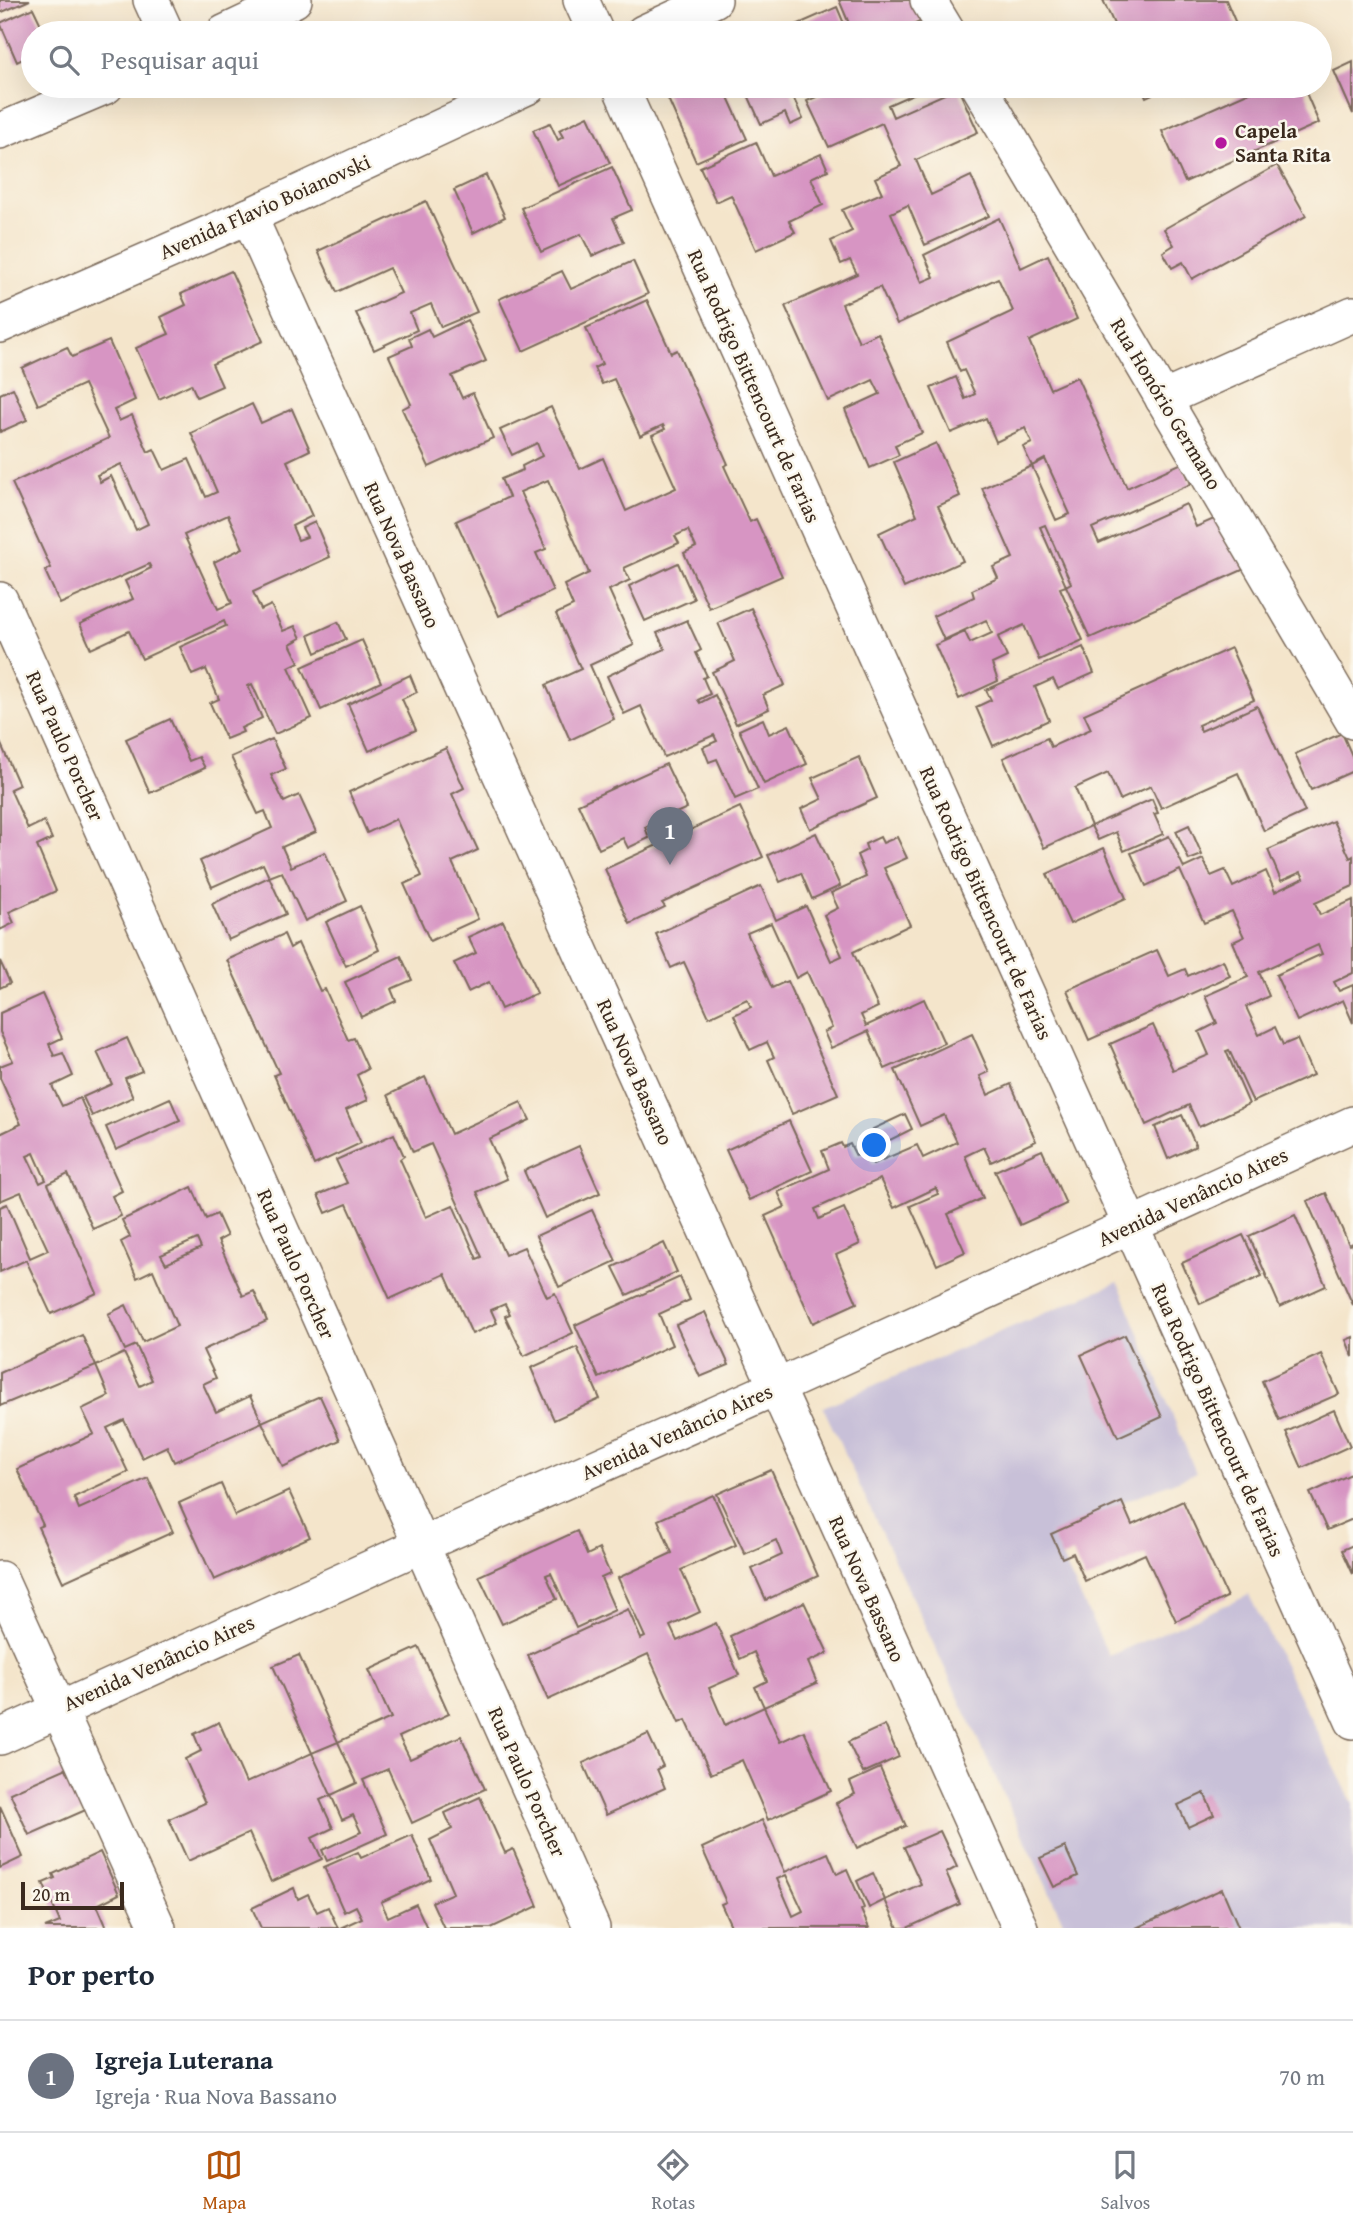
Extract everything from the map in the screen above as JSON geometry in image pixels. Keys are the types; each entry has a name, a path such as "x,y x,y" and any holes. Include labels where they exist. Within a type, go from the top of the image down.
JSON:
{"street":[{"path":"151,0 161,21"},
{"path":"249,21 294,0"},
{"path":"581,0 591,21"},
{"path":"668,21 714,0"},
{"path":"928,0 941,21"},
{"path":"0,131 78,98"},
{"name":"Avenida Flavio Boianovski","path":"0,326 249,216 503,98"},
{"name":"Rua Rodrigo Bittencourt de Farias","path":"625,98 1353,1721"},
{"name":"Rua Honório Germano","path":"986,98 1353,721"},
{"name":"Rua Nova Bassano","path":"249,216 1020,1928"},
{"path":"1163,399 1353,314"},
{"name":"Rua Paulo Porcher","path":"0,600 592,1928"},
{"name":"Avenida Venâncio Aires","path":"0,1737 1353,1125"},
{"path":"0,1579 158,1928"}],"shaded area":[{"path":"1118,1282 1196,1473 1122,1502 1051,1535 1109,1656 1249,1595 1353,1804 1353,1928 1066,1928 823,1407"}],"building":[{"path":"0,0 30,0 0,13"},
{"path":"839,0 915,0 924,20 922,21 848,21"},
{"path":"1103,0 1226,0 1235,21 1113,21"},
{"path":"837,7 843,21 805,21"},
{"path":"33,8 39,21 21,21 21,60 17,62 0,23"},
{"path":"1353,62 1353,114 1334,71"},
{"path":"668,98 728,98 747,139 696,162"},
{"path":"749,98 793,98 803,119 790,125 785,113 761,124"},
{"path":"814,98 904,98 888,105 893,117 936,98 963,98 978,132 916,160 931,195 971,176 989,216 925,245 908,205 891,213 922,282 934,277 924,255 999,218 1021,268 1048,255 1077,319 1029,341 1050,389 1077,377 1127,488 1182,463 1191,484 1092,528 1099,543 1186,504 1196,527 1223,515 1247,568 1090,638 1066,586 1060,588 1083,640 1039,660 1024,625 998,637 1007,657 992,664 998,681 959,699 935,645 965,632 970,643 992,633 986,620 944,640 933,616 974,597 972,590 998,578 993,567 1013,558 982,488 1032,466 1023,447 1032,443 1025,428 996,442 986,418 951,433 931,388 956,377 965,399 975,394 964,370 960,372 947,342 1013,311 998,278 897,324 880,287 842,304 859,342 878,333 922,433 895,445 899,455 870,468 845,410 880,394 873,380 828,401 785,306 857,274 850,260 841,264 831,241 852,231 842,210 882,193 875,178 901,166 882,123 829,147 807,101","holes":["1045,459 1070,514 1056,520 1032,466","1045,525 1071,583 1066,586 1040,527"]},
{"name":"Capela Santa Rita","path":"1236,98 1308,98 1319,123 1185,182 1162,131"},
{"path":"588,116 610,163 558,186 533,130 550,123 558,140 563,137 559,130"},
{"path":"756,142 771,176 821,154 828,170 811,178 823,205 789,221 795,232 756,250 731,195 716,202 700,167"},
{"path":"1277,165 1306,216 1192,279 1183,262 1172,268 1163,252 1174,245 1164,229"},
{"path":"612,167 632,210 613,218 624,242 592,256 581,234 541,252 521,208"},
{"path":"486,175 505,217 473,233 454,190"},
{"path":"426,201 477,312 441,327 431,304 410,313 417,330 374,350 356,313 401,293 389,268 337,292 318,251"},
{"path":"633,261 648,294 523,351 499,299 562,271 571,289"},
{"path":"231,271 263,341 212,364 222,386 197,397 191,384 159,399 136,348 169,334 161,317 186,305 181,294"},
{"path":"647,300 671,353 677,350 728,464 724,466 750,522 756,519 782,576 709,608 684,553 696,547 688,530 675,536 679,543 624,568 630,580 609,590 634,645 590,665 614,719 570,740 546,685 581,669 556,614 573,606 564,585 589,573 548,480 520,492 546,549 536,553 553,591 499,616 456,521 509,497 501,479 523,470 522,466 542,456 537,443 512,455 500,430 551,407 580,469 603,458 626,511 676,488 652,435 665,429 663,425 640,436 614,379 602,384 594,368 602,364 586,328"},
{"path":"467,320 486,361 452,376 462,398 473,393 493,438 429,467 402,409 411,404 389,356 412,346 409,338 428,329 432,337"},
{"path":"109,341 135,400 114,410 119,421 132,415 148,452 154,449 164,470 189,459 206,497 217,492 191,433 252,404 261,423 292,409 310,450 287,461 312,516 292,526 298,540 307,537 302,528 315,522 330,557 253,592 261,610 271,605 283,631 295,626 301,638 290,644 299,662 289,667 312,718 275,734 252,684 248,686 262,718 241,728 243,732 226,739 210,703 219,699 206,669 192,675 180,647 226,626 224,621 142,659 129,631 91,649 80,624 133,599 125,581 151,568 149,564 60,604 45,571 51,568 12,483 109,438 84,384 38,405 22,368 67,347 72,357","holes":["121,464 148,524 136,530 111,476 100,482 97,475","228,515 243,548 214,562 232,603 218,609 184,535"]},
{"path":"13,388 27,420 0,432 0,394"},
{"path":"936,443 960,496 938,506 963,561 904,588 879,533 917,515 894,462"},
{"path":"678,563 694,599 645,621 629,586"},
{"path":"751,608 785,685 763,695 769,709 736,724 712,672 735,661 718,623"},
{"path":"687,620 701,650 696,653 707,676 703,678 710,694 698,700 700,703 715,695 758,789 735,799 717,759 709,762 703,747 717,741 714,735 664,757 641,706 624,714 607,676 665,649 657,633"},
{"path":"338,622 346,639 316,653 309,635"},
{"path":"362,640 381,682 321,710 302,667"},
{"path":"1083,647 1094,673 1058,689 1053,679 1035,687 1049,720 993,746 976,707 991,700 986,690"},
{"path":"1231,648 1254,700 1198,725 1201,731 1257,706 1305,812 1264,831 1238,773 1161,808 1151,786 1120,800 1108,773 1075,788 1091,826 1044,848 1003,758 1047,738 1051,747 1091,729 1084,714"},
{"path":"410,675 417,692 402,699 416,730 369,751 348,704"},
{"path":"170,719 189,761 199,757 205,768 150,793 126,739"},
{"path":"763,719 769,734 789,725 807,764 764,784 739,730"},
{"path":"1342,733 1353,758 1353,771 1311,790 1295,754"},
{"path":"272,739 286,769 271,775 284,802 299,795 316,832 282,847 291,867 325,852 347,901 305,921 282,872 269,877 263,864 212,887 200,861 272,828 265,811 258,814 231,757"},
{"path":"0,742 19,785 10,789 28,829 44,821 52,839 37,846 56,891 9,912 14,923 0,930"},
{"path":"446,748 464,788 452,794 478,850 452,862 478,919 430,941 404,884 422,876 396,819 367,833 349,792"},
{"path":"859,757 877,798 810,829 801,809 822,799 812,778"},
{"path":"666,764 687,808 645,827 649,838 628,848 623,838 599,849 578,804"},
{"path":"1152,799 1158,813 1154,814 1163,834 1124,851 1116,832 1098,840 1091,826"},
{"path":"740,807 763,857 662,903 665,907 630,924 605,869"},
{"path":"1333,821 1350,858 1353,856 1353,886 1315,903 1320,915 1353,900 1353,973 1334,982 1339,991 1353,985 1353,1023 1343,1000 1297,1021 1276,975 1322,954 1318,945 1259,972 1269,996 1246,1007 1259,1035 1275,1027 1283,1045 1297,1039 1313,1075 1253,1102 1229,1050 1226,1051 1249,1104 1199,1127 1189,1105 1146,1125 1110,1044 1153,1025 1173,1070 1209,1055 1199,1032 1217,1023 1205,996 1248,977 1233,942 1244,937 1232,911 1204,923 1180,870 1146,886 1131,853 1169,836 1184,868 1203,859 1211,876 1225,870 1233,887 1266,871 1275,892 1304,878 1301,872 1281,881 1268,850"},
{"path":"1189,825 1202,855 1189,860 1176,831"},
{"path":"816,833 840,886 812,899 801,873 780,882 768,855"},
{"path":"880,837 883,843 897,837 907,858 884,868 910,925 853,952 878,1007 861,1015 866,1026 924,999 944,1043 885,1069 868,1031 831,1048 824,1032 832,1028 807,972 796,978 771,923 747,933 772,988 787,981 838,1094 792,1114 768,1060 774,1057 767,1042 750,1050 734,1015 751,1007 747,999 709,1017 684,962 671,968 656,934 761,886 776,920 806,906 831,961 842,956 824,915 838,908 831,893 866,877 857,855 867,850 865,844"},
{"path":"1104,848 1126,898 1070,924 1047,874"},
{"path":"269,877 286,914 228,940 212,904"},
{"path":"360,906 379,950 346,966 326,922"},
{"path":"503,921 537,993 501,1009 489,982 468,992 454,963 476,953 468,937"},
{"path":"284,934 290,948 298,943 320,991 325,989 348,1040 354,1038 368,1069 357,1075 368,1100 346,1110 361,1143 314,1165 274,1075 279,1073 227,960"},
{"path":"1157,950 1169,976 1185,969 1188,976 1223,960 1230,976 1089,1040 1067,990"},
{"path":"401,956 412,980 391,989 396,1001 361,1017 345,982"},
{"path":"0,961 10,983 0,988"},
{"path":"42,994 62,1038 49,1044 54,1056 63,1053 73,1076 52,1086 62,1106 80,1098 122,1191 112,1196 121,1216 93,1229 68,1174 48,1184 97,1293 51,1314 26,1260 0,1272 0,1207 7,1204 30,1258 48,1250 21,1192 0,1201 0,1134 21,1124 0,1078 0,1066 13,1061 0,1032 0,1013","holes":["34,1153 46,1180 40,1183 27,1156"]},
{"path":"972,1034 989,1072 980,1076 988,1095 1011,1084 1036,1141 991,1162 984,1147 965,1156 983,1198 948,1214 965,1252 937,1265 910,1206 938,1194 936,1188 894,1208 880,1179 815,1209 819,1219 844,1208 860,1244 836,1255 857,1303 813,1323 765,1216 785,1207 778,1192 829,1169 822,1151 841,1143 843,1147 850,1144 856,1156 867,1151 873,1164 917,1145 923,1158 957,1142 944,1115 920,1126 895,1070"},
{"path":"127,1038 142,1071 125,1078 133,1097 92,1116 83,1097 112,1084 97,1052"},
{"path":"425,1077 451,1134 521,1102 530,1120 489,1139 507,1179 477,1192 505,1255 524,1247 547,1297 555,1293 573,1333 524,1356 505,1316 510,1314 505,1304 491,1310 497,1323 472,1334 445,1274 390,1299 347,1204 326,1213 318,1195 347,1183 336,1160 394,1134 404,1156 400,1159 426,1217 453,1205 477,1259 482,1257 431,1144 413,1152 388,1095"},
{"path":"170,1098 180,1121 116,1150 106,1127"},
{"path":"905,1114 912,1129 880,1145 873,1129"},
{"path":"1182,1115 1196,1146 1168,1159 1155,1127"},
{"path":"789,1121 812,1171 749,1200 726,1150"},
{"path":"579,1146 600,1193 545,1218 524,1171"},
{"path":"1042,1150 1066,1204 1020,1225 995,1171"},
{"path":"192,1187 206,1219 217,1214 227,1236 218,1241 243,1296 254,1291 267,1321 203,1350 216,1378 203,1384 216,1412 250,1396 262,1422 174,1462 167,1446 142,1458 124,1420 107,1428 128,1472 74,1497 79,1509 148,1478 173,1532 63,1582 38,1527 43,1525 17,1469 94,1434 82,1409 109,1396 96,1366 124,1353 140,1386 152,1380 136,1345 125,1350 108,1314 126,1305 143,1342 177,1326 153,1270 137,1278 121,1242 130,1237 122,1220","holes":["197,1239 201,1248 166,1264 161,1255"]},
{"path":"1326,1193 1349,1245 1353,1243 1353,1305 1307,1201"},
{"path":"592,1210 616,1261 559,1287 536,1236"},
{"path":"1295,1215 1326,1286 1280,1307 1249,1236"},
{"path":"1243,1235 1262,1276 1200,1304 1182,1263"},
{"path":"664,1243 677,1272 627,1295 613,1267"},
{"path":"680,1277 690,1300 659,1314 672,1345 599,1378 575,1325"},
{"path":"705,1312 729,1365 700,1377 676,1325"},
{"path":"82,1335 96,1366 0,1406 0,1373"},
{"path":"1125,1335 1162,1417 1118,1437 1081,1355"},
{"path":"1353,1337 1353,1357 1346,1340"},
{"path":"577,1347 600,1399 554,1420 531,1368"},
{"path":"1321,1354 1339,1394 1279,1420 1262,1381"},
{"path":"320,1396 340,1440 283,1467 262,1422"},
{"path":"1334,1410 1350,1446 1302,1468 1286,1432"},
{"path":"771,1470 818,1576 766,1600 752,1569 782,1555 776,1540 745,1554 717,1494"},
{"path":"1353,1473 1353,1519 1327,1530 1310,1493"},
{"path":"221,1484 235,1516 289,1491 310,1537 214,1580 179,1503"},
{"path":"713,1495 736,1545 681,1570 700,1612 670,1626 677,1641 716,1623 739,1675 709,1688 725,1725 764,1707 780,1742 804,1731 831,1791 768,1820 742,1760 711,1774 686,1720 679,1723 648,1654 548,1700 528,1655 628,1609 641,1639 645,1637 618,1578 672,1553 658,1520"},
{"path":"1183,1501 1227,1597 1176,1621 1145,1554 1085,1581 1073,1553 1062,1558 1051,1534 1122,1502 1132,1525"},
{"path":"577,1531 587,1555 599,1549 610,1574 601,1578 615,1610 576,1628 551,1573 546,1575 557,1599 502,1624 479,1576"},
{"path":"1353,1545 1353,1574 1342,1550"},
{"path":"804,1602 828,1653 808,1662 817,1683 764,1707 755,1687 767,1681 754,1652 740,1659 730,1636"},
{"path":"419,1647 449,1714 399,1737 410,1759 461,1736 485,1789 412,1823 388,1769 363,1780 387,1834 327,1861 322,1850 361,1832 353,1815 342,1820 331,1795 357,1783 338,1742 391,1718 369,1670"},
{"path":"299,1655 338,1742 312,1753 273,1666"},
{"path":"219,1722 246,1783 312,1753 331,1795 320,1800 333,1828 312,1838 322,1859 271,1882 249,1833 188,1861 169,1819 205,1803 185,1759 201,1751 194,1734"},
{"path":"885,1725 899,1757 863,1773 848,1742"},
{"path":"648,1734 663,1766 657,1769 665,1788 606,1815 583,1763"},
{"path":"69,1767 88,1809 29,1835 10,1793"},
{"path":"880,1768 906,1826 857,1848 836,1803 855,1794 850,1782"},
{"path":"1204,1793 1214,1815 1188,1827 1178,1805"},
{"path":"480,1797 505,1853 513,1849 538,1906 491,1928 444,1928 432,1902 453,1893 430,1840 452,1829 445,1813"},
{"path":"0,1806 23,1857 0,1868"},
{"path":"762,1820 785,1872 828,1853 837,1874 847,1869 864,1908 861,1910 869,1928 732,1928 721,1904 726,1902 702,1848","holes":["786,1875 803,1911 793,1916 777,1879"]},
{"path":"940,1831 957,1867 946,1873 960,1904 907,1928 898,1928 885,1900 921,1884 904,1847"},
{"path":"412,1835 431,1879 381,1902 388,1917 416,1904 427,1928 340,1928 362,1918 356,1906 344,1912 324,1867 358,1852 361,1858"},
{"path":"1065,1847 1078,1876 1054,1887 1040,1858"},
{"path":"100,1852 119,1894 97,1905 107,1928 45,1928 60,1922 43,1883 55,1878 53,1874"},
{"path":"873,1873 885,1900 869,1908 857,1881"},
{"path":"294,1888 298,1899 308,1894 317,1912 328,1907 338,1928 261,1928 252,1908"},
{"path":"1222,1889 1239,1928 1136,1928"}],"place":[{"name":"Capela Santa Rita","path":"1221,143"},
{"name":"Igreja Luterana","path":"670,865"}]}
